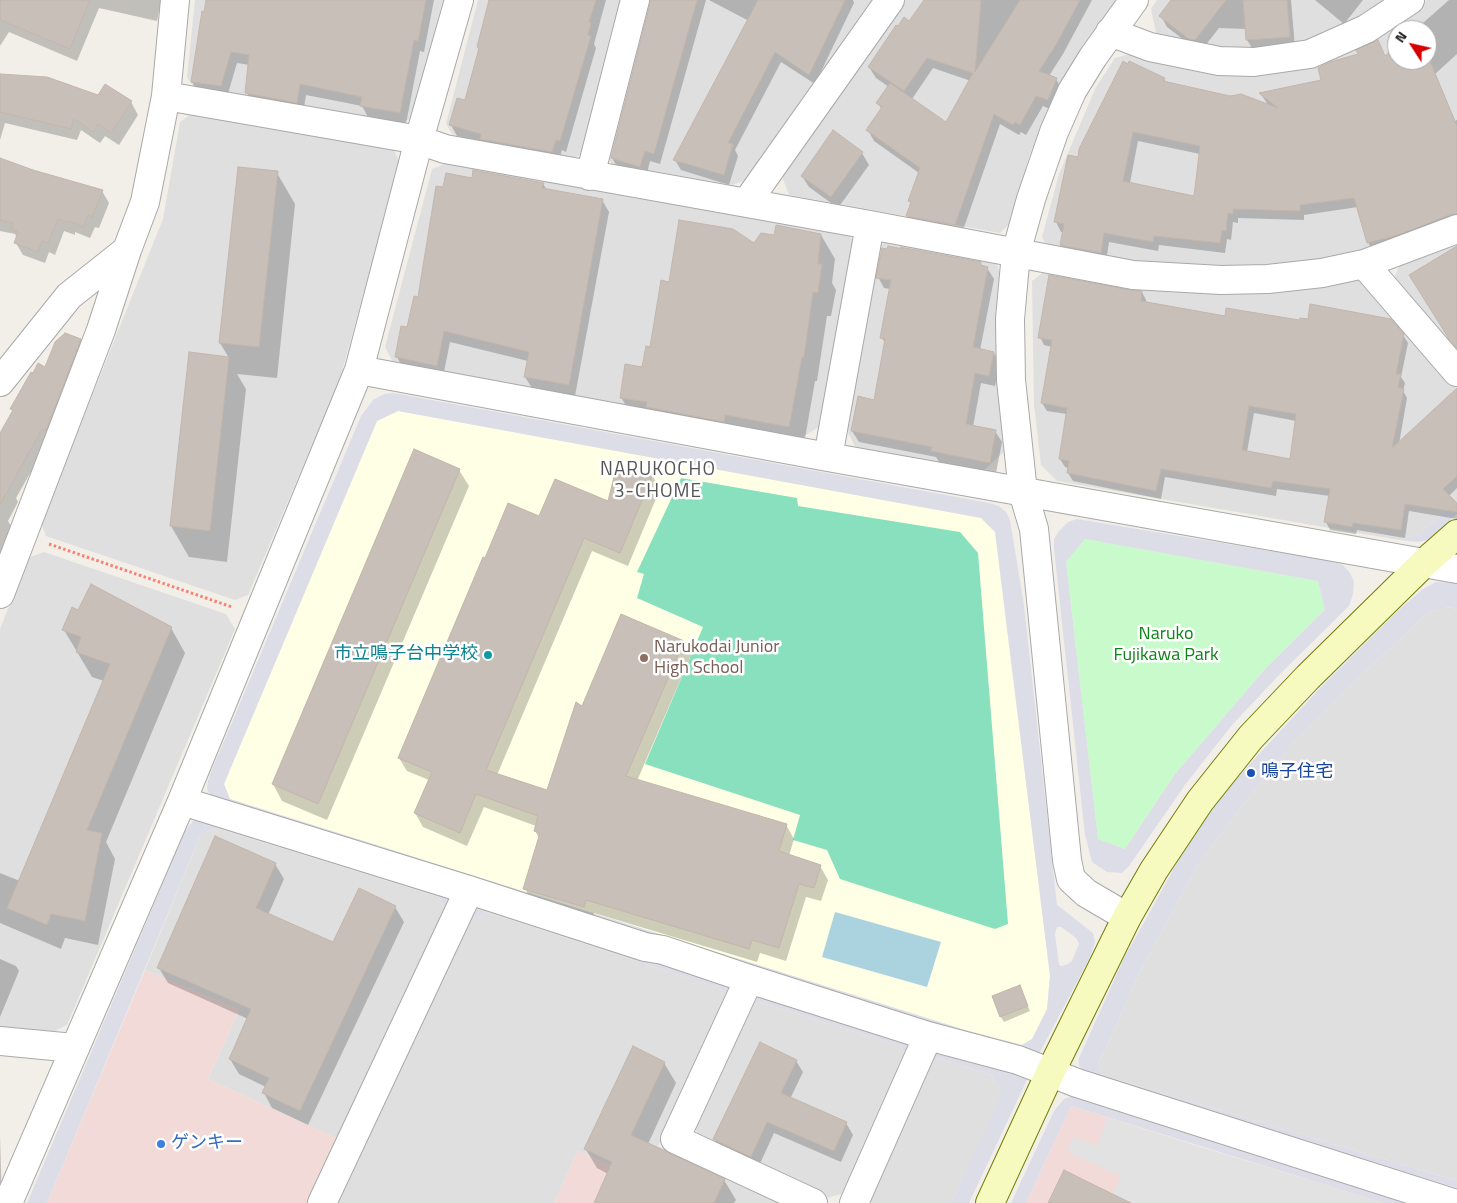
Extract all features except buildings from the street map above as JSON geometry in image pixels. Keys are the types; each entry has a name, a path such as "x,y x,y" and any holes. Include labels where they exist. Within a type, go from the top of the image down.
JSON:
{"street":[{"path":"0,594 102,330 144,202 166,96 175,0"},
{"path":"8,1203 182,801 359,370 419,140 459,0"},
{"path":"590,176 635,0"},
{"path":"747,202 890,0"},
{"path":"1127,917 1086,893 1071,879 1067,860 1034,529 1023,492 1011,380 1010,319 1016,253 1031,199 1054,132 1072,91 1110,32 1134,0"},
{"path":"1110,32 1150,47 1210,60 1254,62 1310,54 1366,29 1410,0"},
{"path":"166,96 419,140 445,149 590,176 747,202 1133,275 1221,280 1322,273 1364,264 1457,229"},
{"path":"828,457 870,225"},
{"path":"0,382 69,296 127,250"},
{"path":"1364,264 1457,372"},
{"path":"359,370 828,457 1457,569"},
{"path":"990,1203 1050,1073 1127,917 1154,870 1200,801 1251,736 1424,563 1457,534"},
{"path":"182,801 469,890 644,947 663,950 928,1036 1018,1060 1077,1083 1452,1203"},
{"path":"322,1203 469,890"},
{"path":"749,979 675,1139 813,1203"},
{"path":"854,1203 928,1036"},
{"path":"0,1041 74,1048"}],"path":[{"path":"24,535 259,616"}],"shaded area":[{"path":"195,0 443,0 412,118 399,124 194,88 187,77"},
{"path":"478,0 628,0 589,149 573,159 453,135 446,124"},
{"path":"643,0 876,0 746,180 733,185 612,164 603,151"},
{"path":"906,0 1117,0 1078,54 1048,110 1029,157 1011,223 1000,233 789,195 781,174"},
{"path":"1157,0 1389,0 1354,22 1305,41 1248,50 1223,49 1199,45 1156,33 1151,9"},
{"path":"1427,0 1457,0 1457,216 1390,243 1292,266 1179,269 1048,249 1042,237 1059,174 1096,87 1115,58 1130,54 1217,74 1252,76 1315,65 1387,29 1387,70 1437,70 1437,20 1403,20"},
{"path":"191,114 393,148 400,163 339,382 248,595 235,600 46,536 41,523 163,219 180,122"},
{"path":"447,163 849,235 855,244 822,425 801,438 393,362 385,347 432,169"},
{"path":"886,241 995,261 1001,275 1005,451 984,470 856,448 846,429 878,247"},
{"path":"1457,241 1457,355 1392,283 1401,262"},
{"path":"1047,270 1356,277 1368,281 1457,389 1457,501 1419,534 1399,540 1057,481 1041,465 1034,405 1032,281"},
{"path":"394,393 989,503 999,506 1006,512 1010,520 1024,605 1057,905 1093,933 1095,942 1090,957 1039,1054 1034,1056 214,801 207,789 211,772 361,416 373,400 384,394","holes":["398,411 981,518 995,532 1050,976 1047,1009 1032,1039 1022,1045 965,1030 230,799 224,784 377,421","1057,927 1061,927 1071,934 1077,939 1079,944 1072,961 1062,966 1059,965 1055,934"]},
{"name":"Narukodai Junior High School","path":"398,411 981,518 995,531 1050,976 1047,1009 1032,1039 1022,1045 965,1030 230,799 224,784 377,421"},
{"path":"1457,501 1457,514 1428,540 1417,542 1399,540 1419,534"},
{"path":"1077,519 1331,561 1343,565 1350,573 1354,582 1349,606 1280,674 1232,725 1185,785 1129,866 1122,873 1107,872 1092,862 1085,835 1054,549 1054,539 1068,522","holes":["1085,539 1318,581 1325,610 1266,668 1175,774 1125,849 1098,839 1066,562"]},
{"path":"44,552 226,614 235,629 67,1025 51,1033 0,1028 0,629 28,558"},
{"path":"1436,582 1457,583 1457,609 1449,607 1429,612 1358,678 1294,742 1245,802 1197,866 1141,970 1098,1065 1102,1075 1457,1181 1457,1188 1089,1076 1083,1072 1079,1065 1079,1058 1124,958 1184,850 1226,790 1320,688 1400,609 1423,589"},
{"path":"1449,607 1457,609 1457,1181 1102,1075 1098,1065 1141,970 1197,866 1245,802 1294,742 1358,678 1429,612"},
{"path":"200,818 451,897 446,912 439,897 217,828 201,834 47,1203 27,1203 185,831 193,821"},
{"path":"217,828 439,897 446,912 338,1139 208,1079 239,1010 145,970 201,834"},
{"path":"483,905 728,984 729,992 726,999 719,988 487,912 468,923 477,909"},
{"path":"487,912 719,988 726,999 658,1146 782,1203 694,1203 578,1151 554,1203 337,1203 468,923"},
{"path":"145,970 239,1010 208,1079 338,1139 309,1203 47,1203"},
{"path":"760,993 908,1044 906,1055 901,1046 759,1002 749,1007 755,996"},
{"path":"759,1002 901,1046 906,1055 844,1193 827,1198 699,1138 694,1125 749,1007"},
{"path":"936,1051 1027,1076 1026,1082 969,1203 951,1203 1002,1092 991,1075 935,1057 930,1061"},
{"path":"935,1057 991,1075 1003,1093 951,1203 864,1203 930,1061"},
{"path":"1074,1095 1416,1203 1384,1203 1071,1106 1026,1203 1011,1203 1054,1111 1064,1099"},
{"path":"1071,1106 1194,1145 1384,1203 1026,1203"},
{"path":"1107,1118 1384,1203 1109,1203 1121,1176 1068,1152 1072,1137 1098,1145"},
{"path":"578,1151 694,1203 554,1203"}],"green space":[{"path":"681,478 797,498 798,506 960,532 978,553 1008,924 995,929 840,879 827,850 793,840 800,815 645,764 703,627 637,598 644,574 637,572"},
{"name":"Naruko Fujikawa Park","path":"1085,539 1318,581 1325,610 1266,668 1175,774 1125,849 1098,839 1066,562"}],"water":[{"path":"835,912 941,942 927,987 822,957"}],"place":[{"name":"市立鳴子台中学校","path":"488,655"},
{"name":"Narukodai Junior High School","path":"644,658"},
{"name":"鳴子住宅","path":"1251,773"},
{"name":"ゲンキー","path":"161,1144"}],"district":[{"name":"NARUKOCHO 3-CHOME","path":"658,481"}]}
